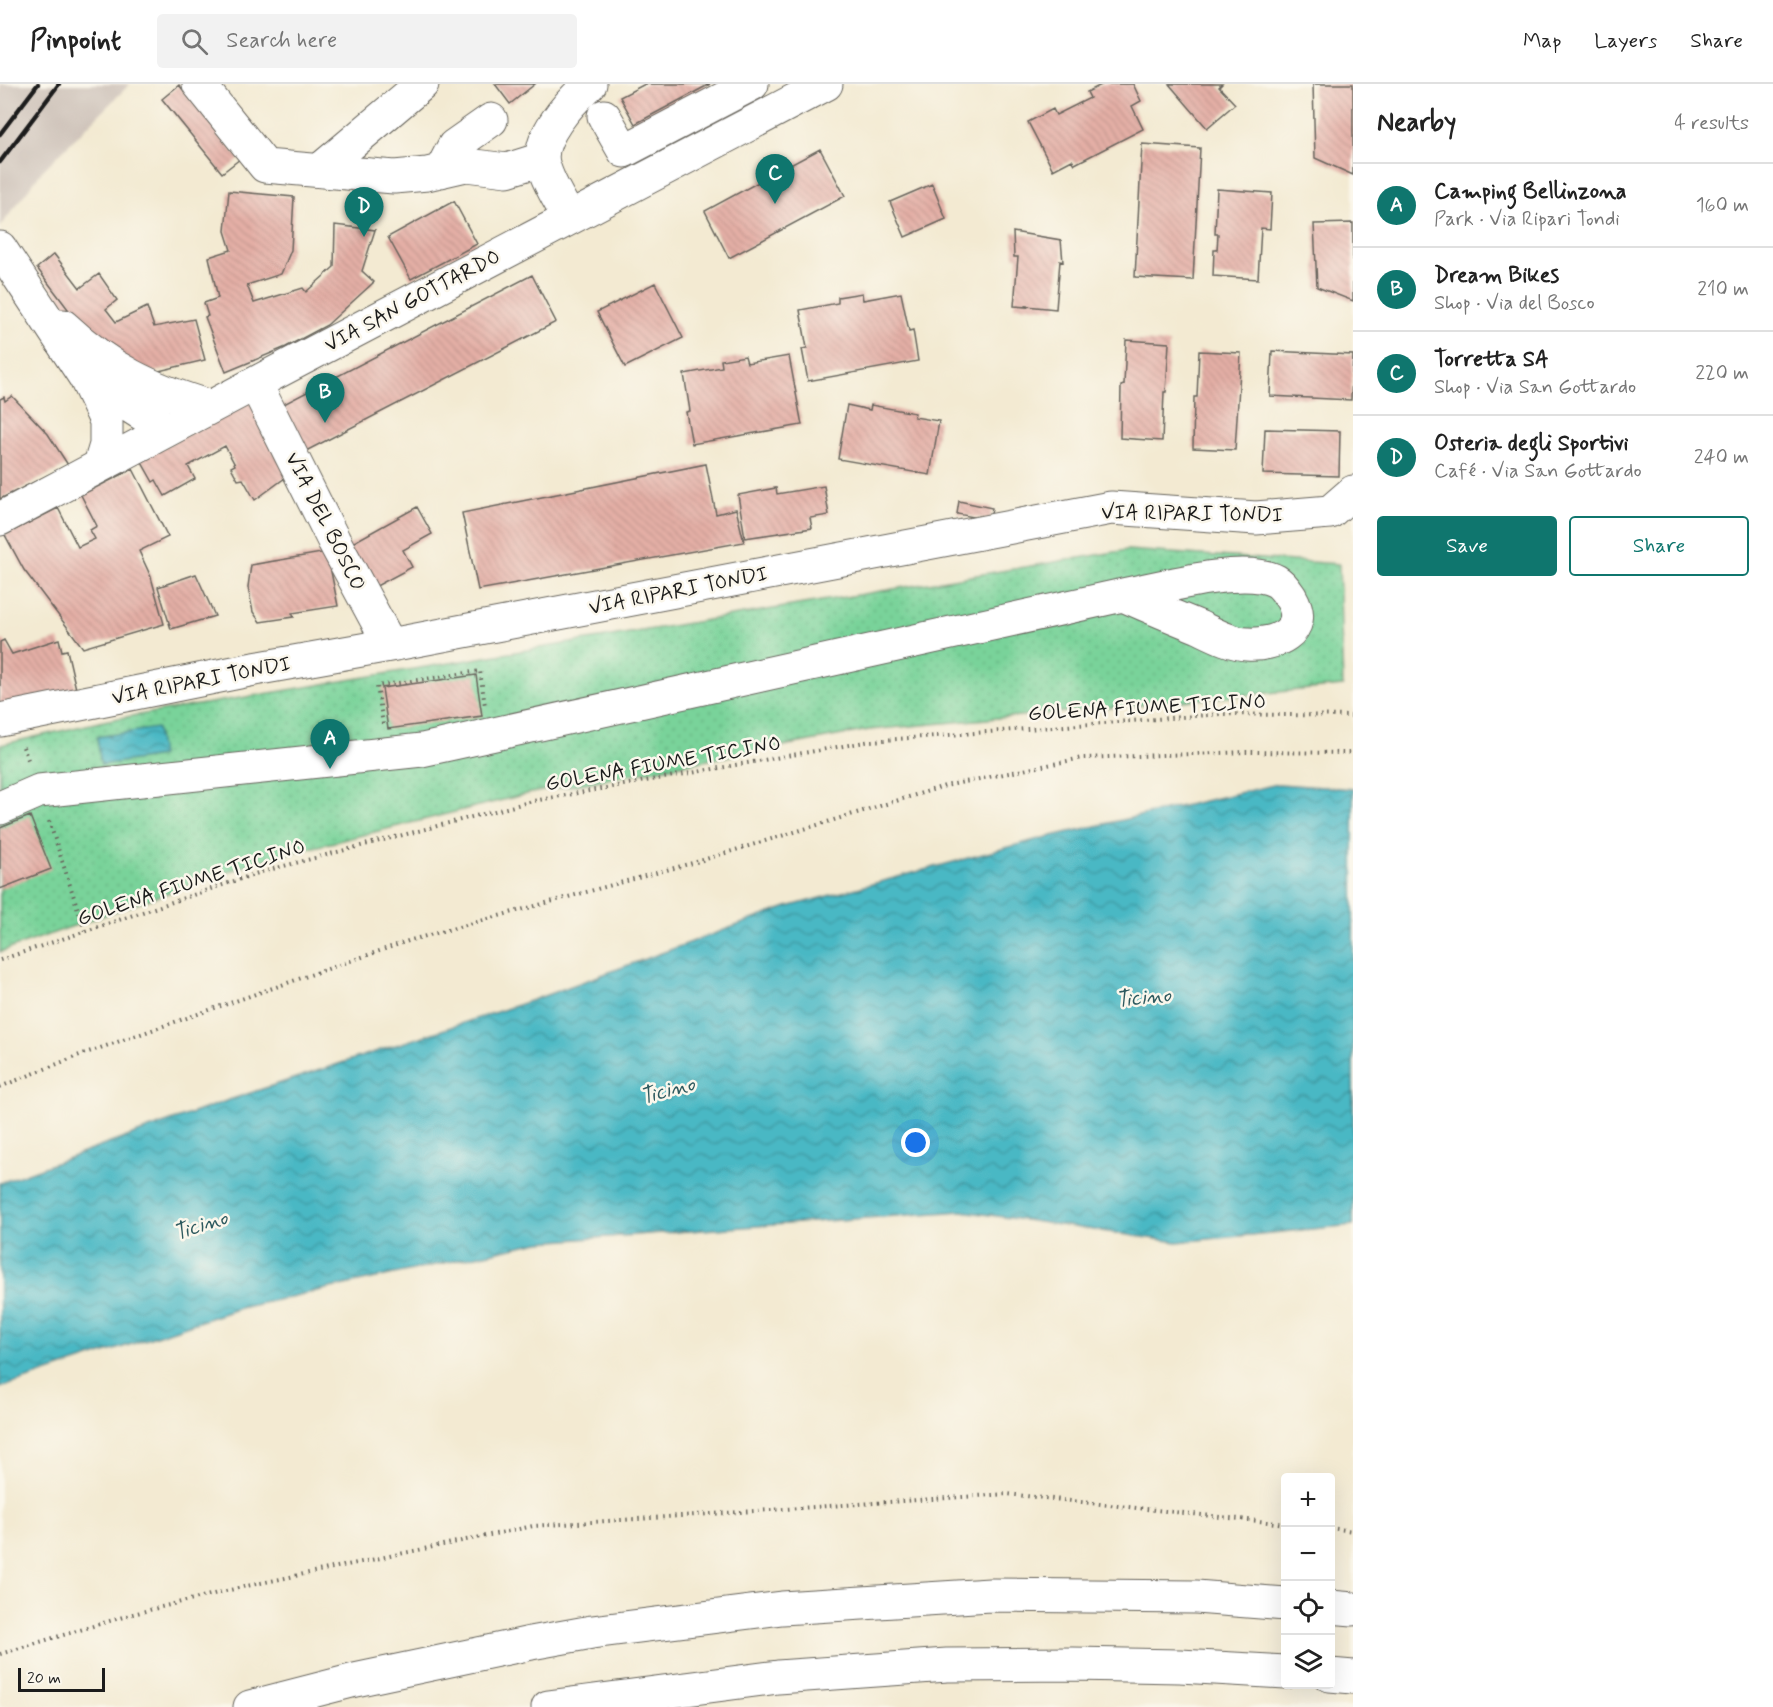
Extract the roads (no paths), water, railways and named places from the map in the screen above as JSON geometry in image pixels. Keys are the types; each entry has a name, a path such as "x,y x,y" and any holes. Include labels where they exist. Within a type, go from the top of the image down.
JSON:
{"main road":[{"path":"199,84 265,166 394,177 428,174 466,165 507,170 542,159"},
{"path":"320,170 422,84"},
{"path":"569,218 543,167 542,159 544,147 557,120 590,84"},
{"path":"604,116 624,151 752,84"},
{"name":"VIA SAN GOTTARDO","path":"0,519 826,84"},
{"path":"441,171 454,146 491,120"},
{"path":"0,248 85,377 106,421 106,446 100,465"},
{"path":"36,302 88,349 120,370 171,395 210,407"},
{"path":"85,377 168,429"},
{"name":"VIA DEL BOSCO","path":"262,397 334,541 390,645"},
{"name":"VIA RIPARI TONDI","path":"0,720 254,669 1111,508 1256,518 1330,512 1353,492"},
{"path":"0,808 39,791 422,750 1123,595"},
{"path":"249,1707 355,1680 531,1643 592,1632 782,1608 990,1595 1196,1597 1281,1604"},
{"path":"1335,1608 1353,1610"},
{"path":"548,1707 594,1703 778,1677 947,1665 1145,1665 1281,1672"},
{"path":"1335,1675 1353,1677"}],"water":[{"path":"157,728 161,756 101,765 97,737"},
{"name":"Ticino","path":"1278,784 1353,789 1353,1225 1177,1242 962,1211 539,1242 240,1308 0,1388 0,1183 229,1100 533,1000 787,907 1039,839"}],"railway":[{"path":"0,134 38,84"},
{"path":"0,162 59,84"}],"place":[{"name":"Torretta SA","path":"775,204"},
{"name":"Osteria degli Sportivi","path":"364,237"},
{"name":"Dream Bikes","path":"325,423"},
{"name":"Camping Bellinzona","path":"330,769"}]}
